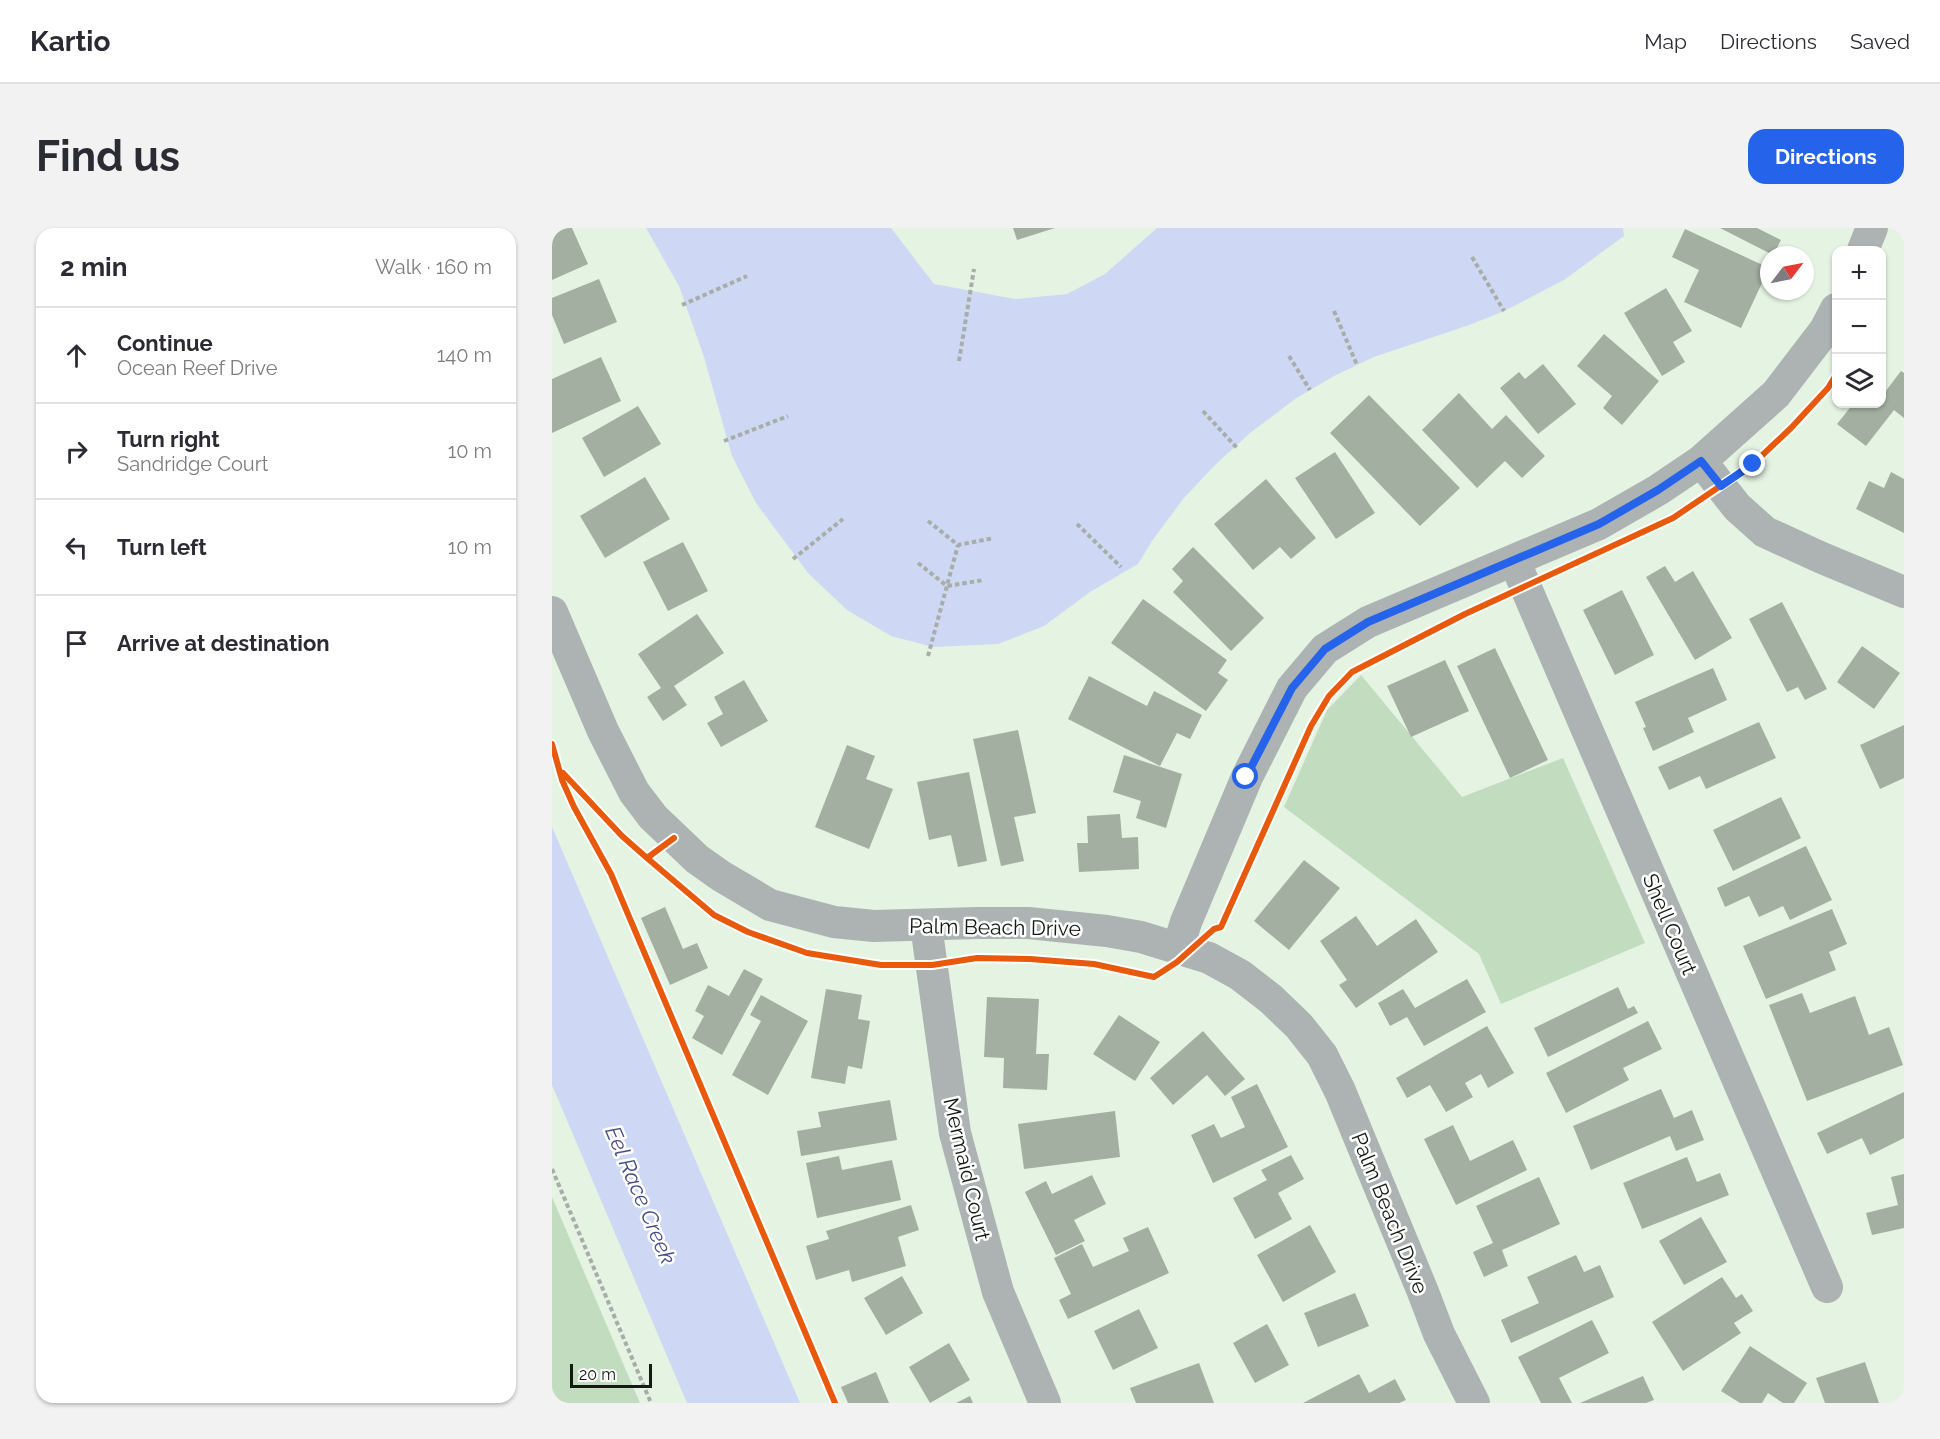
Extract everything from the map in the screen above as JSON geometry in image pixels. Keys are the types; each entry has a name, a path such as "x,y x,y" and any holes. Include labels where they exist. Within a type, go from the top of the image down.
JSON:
{"street":[{"path":"1865,246 1872,228"},
{"path":"1178,948 1186,922 1246,777 1292,688 1325,649 1368,622 1599,524 1658,490 1701,461 1776,394 1825,330 1832,317"},
{"path":"1701,461 1737,507 1765,532 1904,592"},
{"name":"Shell Court","path":"1514,560 1827,1287"},
{"name":"Palm Beach Drive","path":"552,612 603,731 634,792 653,817 689,852 721,876 770,905 834,922 874,926 977,923 1066,926 1107,931 1209,958 1240,975 1271,999 1299,1026 1322,1055 1340,1091 1439,1334 1474,1403"},
{"name":"Mermaid Court","path":"926,925 955,1133 998,1292 1045,1403"}],"path":[{"path":"1472,257 1504,311"},
{"path":"959,361 974,269"},
{"path":"682,305 747,276"},
{"path":"1334,310 1357,365"},
{"path":"1289,356 1310,390"},
{"path":"1203,411 1237,448"},
{"path":"724,441 788,416"},
{"path":"793,558 843,519"},
{"path":"928,521 958,545 994,538"},
{"path":"1077,524 1121,567"},
{"path":"928,656 958,545"},
{"path":"918,563 947,586 984,580"},
{"path":"552,1168 651,1403"}],"green space":[{"path":"1361,675 1462,797 1563,758 1645,943 1501,1004 1479,954 1284,807 1327,710"},
{"path":"552,1197 640,1403 552,1403"}],"water":[{"path":"646,228 891,228 934,284 1015,299 1067,294 1105,274 1157,228 1623,228 1624,236 1564,280 1504,311 1374,357 1334,376 1295,399 1250,433 1215,465 1183,499 1138,564 1090,592 1044,626 998,644 933,647 891,636 847,610 808,573 756,503 732,456 704,357 679,286"},
{"name":"Eel Race Creek","path":"552,827 800,1403 687,1403 552,1085"}],"building":[{"path":"572,228 588,264 552,280 552,234"},
{"path":"1013,228 1055,228 1017,240"},
{"path":"1720,228 1757,228 1781,240 1778,246 1760,246 1760,248"},
{"path":"1685,229 1760,264 1760,287 1741,328 1684,302 1699,270 1672,257"},
{"path":"599,279 617,322 564,344 552,315 552,298"},
{"path":"1666,288 1692,331 1673,342 1685,362 1662,376 1624,313"},
{"path":"1604,334 1659,381 1622,425 1603,408 1612,396 1577,366"},
{"path":"601,357 621,401 552,433 552,379"},
{"path":"1543,364 1576,404 1538,434 1500,388 1519,372 1525,379"},
{"path":"1901,371 1904,373 1904,418 1894,410 1866,446 1837,424 1850,408 1886,408 1886,391"},
{"path":"1459,393 1492,429 1506,415 1545,456 1522,478 1505,461 1477,488 1422,430"},
{"path":"1369,395 1460,488 1420,526 1330,433"},
{"path":"638,406 661,444 604,477 582,438"},
{"path":"1335,452 1375,513 1336,539 1295,478"},
{"path":"1891,472 1904,479 1904,533 1856,509 1869,481 1884,488"},
{"path":"645,477 670,519 605,558 580,516"},
{"path":"1266,479 1316,538 1291,559 1280,547 1253,570 1214,524"},
{"path":"683,542 708,591 668,611 643,562"},
{"path":"1193,547 1264,618 1231,651 1173,592 1183,581 1172,569"},
{"path":"1665,566 1675,582 1693,571 1732,638 1695,660 1646,577"},
{"path":"1622,590 1654,655 1615,675 1583,610"},
{"path":"1143,599 1227,660 1218,673 1228,680 1206,711 1111,643"},
{"path":"1782,602 1827,689 1805,700 1798,687 1787,692 1749,619"},
{"path":"697,614 724,653 674,686 687,705 663,721 647,697 661,688 638,654"},
{"path":"1862,646 1900,673 1874,709 1837,682"},
{"path":"1495,648 1548,760 1510,778 1457,666"},
{"path":"1445,660 1469,711 1411,737 1387,686"},
{"path":"1713,668 1727,700 1688,718 1694,732 1653,751 1635,702"},
{"path":"1089,676 1147,706 1154,691 1202,715 1190,739 1177,733 1160,766 1068,719"},
{"path":"744,680 768,721 721,747 707,723 723,714 714,697"},
{"path":"1759,722 1776,758 1706,789 1700,776 1669,790 1658,767"},
{"path":"1904,725 1904,778 1880,789 1860,745"},
{"path":"1018,730 1036,813 1014,817 1024,861 1001,866 973,739"},
{"path":"847,745 875,756 866,779 893,789 869,849 815,827"},
{"path":"1124,755 1182,774 1166,828 1136,818 1141,801 1113,792"},
{"path":"969,772 987,861 958,867 951,835 929,840 917,782"},
{"path":"1781,797 1801,838 1733,871 1713,830"},
{"path":"1120,814 1122,838 1138,837 1139,869 1079,872 1077,843 1088,843 1087,816"},
{"path":"1806,846 1832,900 1790,920 1783,906 1759,917 1749,896 1725,907 1717,888"},
{"path":"1304,860 1340,888 1289,950 1254,921"},
{"path":"665,907 683,949 697,943 708,968 670,985 641,918"},
{"path":"1832,909 1847,944 1829,952 1836,970 1766,999 1743,946"},
{"path":"1356,916 1377,946 1416,919 1438,952 1356,1008 1339,985 1347,980 1320,941"},
{"path":"744,969 763,979 722,1055 692,1038 704,1016 695,1011 708,985 729,996"},
{"path":"1467,979 1486,1012 1424,1046 1407,1017 1390,1026 1378,1003 1403,989 1415,1008"},
{"path":"1618,987 1628,1009 1634,1006 1638,1013 1548,1057 1534,1028"},
{"path":"826,989 862,995 858,1019 870,1021 862,1069 848,1066 845,1084 811,1078"},
{"path":"1802,993 1810,1013 1855,996 1869,1035 1889,1027 1903,1065 1807,1101 1769,1005"},
{"path":"761,995 808,1021 768,1095 732,1075 761,1021 750,1015"},
{"path":"987,997 1039,999 1036,1054 1049,1054 1047,1090 1003,1088 1004,1058 984,1057"},
{"path":"1119,1015 1160,1042 1135,1081 1093,1054"},
{"path":"1648,1021 1662,1049 1623,1068 1629,1080 1566,1113 1546,1073"},
{"path":"1487,1026 1514,1073 1488,1088 1481,1074 1465,1083 1473,1097 1446,1112 1430,1085 1407,1098 1396,1078"},
{"path":"1203,1031 1245,1079 1225,1096 1207,1075 1173,1105 1150,1078"},
{"path":"1257,1084 1288,1147 1213,1183 1191,1135 1214,1124 1221,1138 1245,1127 1231,1097"},
{"path":"1661,1089 1674,1118 1692,1110 1704,1140 1676,1151 1670,1136 1591,1170 1573,1126"},
{"path":"1904,1092 1904,1138 1870,1155 1862,1138 1827,1154 1817,1133"},
{"path":"890,1100 897,1140 801,1156 797,1131 821,1127 818,1112"},
{"path":"1115,1111 1120,1157 1024,1169 1018,1124"},
{"path":"1453,1125 1470,1161 1513,1140 1527,1170 1456,1205 1424,1139"},
{"path":"1291,1155 1304,1179 1278,1193 1292,1219 1255,1239 1233,1198 1267,1180 1261,1170"},
{"path":"839,1156 842,1170 892,1160 901,1200 817,1218 806,1163"},
{"path":"1687,1157 1697,1182 1720,1173 1729,1195 1642,1229 1623,1183"},
{"path":"1904,1174 1904,1228 1872,1235 1866,1213 1898,1205 1891,1177"},
{"path":"1092,1175 1106,1204 1074,1220 1085,1241 1056,1255 1025,1192 1046,1181 1052,1194"},
{"path":"1539,1177 1560,1224 1502,1250 1508,1266 1484,1277 1473,1252 1493,1243 1476,1206"},
{"path":"911,1205 919,1230 898,1237 906,1266 852,1282 849,1270 816,1280 806,1246 829,1239 826,1231"},
{"path":"1701,1217 1727,1262 1684,1285 1659,1241"},
{"path":"1310,1225 1336,1272 1283,1302 1257,1255"},
{"path":"1148,1227 1169,1273 1068,1319 1059,1300 1071,1294 1054,1258 1082,1244 1093,1267 1129,1251 1123,1238"},
{"path":"1576,1255 1584,1272 1600,1265 1614,1297 1511,1343 1501,1320 1539,1303 1527,1277"},
{"path":"902,1276 923,1313 886,1335 864,1298"},
{"path":"1722,1277 1736,1298 1742,1294 1753,1311 1734,1323 1741,1333 1683,1371 1652,1322"},
{"path":"1355,1293 1369,1326 1318,1347 1304,1313"},
{"path":"1139,1309 1158,1348 1113,1370 1094,1331"},
{"path":"1592,1320 1609,1353 1559,1378 1572,1403 1541,1403 1518,1357"},
{"path":"1267,1324 1289,1365 1255,1383 1233,1343"},
{"path":"949,1343 970,1380 930,1403 909,1367"},
{"path":"1750,1346 1807,1383 1794,1403 1783,1403 1768,1393 1762,1403 1740,1403 1721,1391"},
{"path":"1865,1362 1879,1403 1825,1403 1816,1378"},
{"path":"1199,1363 1214,1403 1136,1403 1130,1388"},
{"path":"876,1372 889,1403 848,1403 841,1387"},
{"path":"1359,1374 1369,1393 1395,1379 1406,1400 1399,1403 1303,1403"},
{"path":"1643,1376 1654,1400 1646,1403 1580,1403"},
{"path":"970,1396 973,1403 956,1403"}],"cycle path":[{"path":"647,858 714,915 748,932 807,953 881,965 932,965 977,958 1030,959 1094,964 1154,977 1177,962 1214,929 1221,927 1311,726 1329,696 1352,672 1465,614 1673,518 1753,464 1791,428 1832,382"},
{"path":"552,744 562,780 574,807 611,874 835,1403"},
{"path":"563,773 622,836 647,858 674,838"}],"route":[{"path":"1246,777 1292,688 1325,649 1368,622 1599,524 1658,490 1701,461 1721,486 1753,464"}]}
